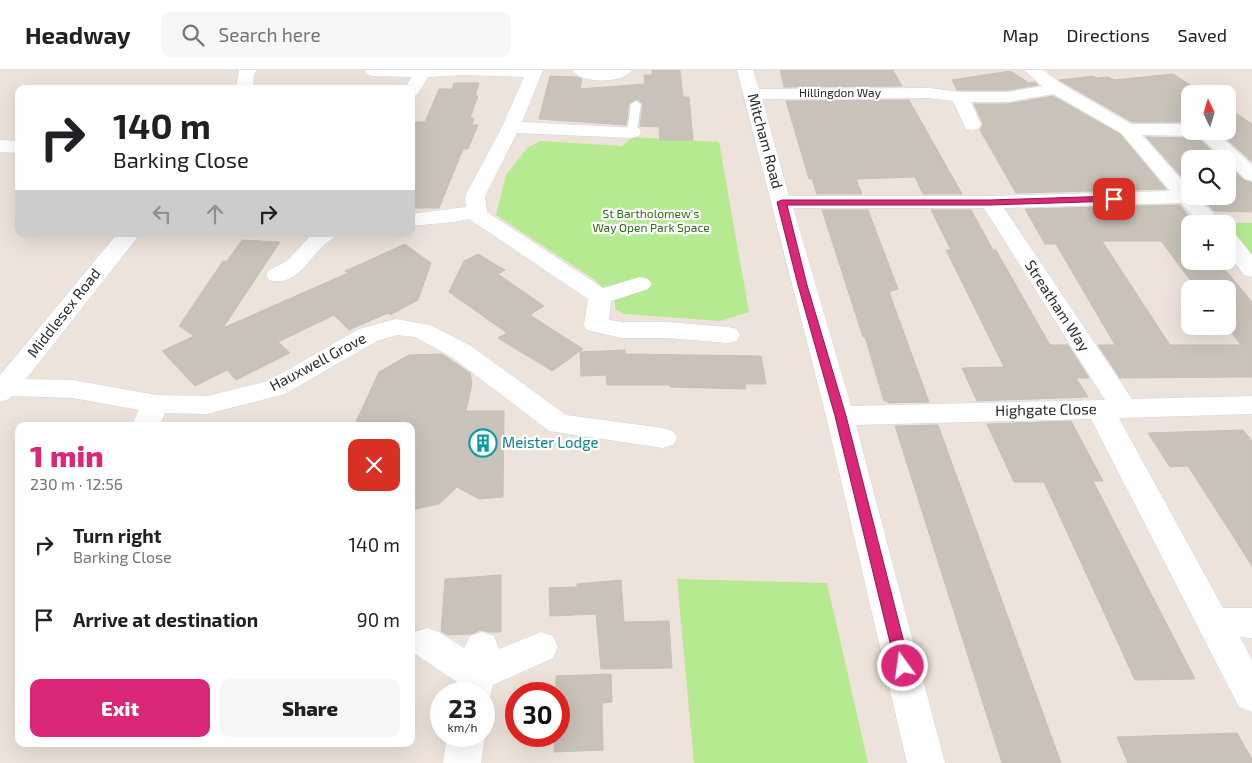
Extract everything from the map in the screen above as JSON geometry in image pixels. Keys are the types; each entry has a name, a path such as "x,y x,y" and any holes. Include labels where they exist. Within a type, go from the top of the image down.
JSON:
{"street":[{"path":"244,85 246,72 249,70"},
{"path":"580,70 591,75 600,76 617,74 624,70"},
{"path":"372,71 534,71 512,126 475,196 477,215 600,297"},
{"path":"415,85 423,72"},
{"path":"1035,72 1059,79 1127,130 1181,191"},
{"name":"Hillingdon Way","path":"749,82 851,93 929,93 960,97 1008,97 1059,79"},
{"name":"Mitcham Road","path":"749,82 840,416 926,763"},
{"path":"960,97 972,125"},
{"path":"512,126 632,132"},
{"path":"1127,130 1181,130"},
{"path":"1214,140 1252,175"},
{"path":"0,146 15,147"},
{"path":"782,202 990,202 1181,197"},
{"name":"Streatham Way","path":"990,202 1112,409 1213,622 1252,695"},
{"path":"1194,205 1204,215"},
{"path":"415,220 454,216 476,211"},
{"name":"Middlesex Road","path":"2,389 127,237"},
{"path":"277,275 295,266 322,237"},
{"path":"1236,250 1252,270"},
{"path":"600,297 640,284"},
{"path":"600,297 596,325 622,330 667,330 728,335"},
{"name":"Hauxwell Grove","path":"2,389 73,389 150,415 207,405 276,388 346,342 396,327 421,330 462,352 559,424 663,438"},
{"name":"Highgate Close","path":"840,416 1252,405"},
{"path":"1213,622 1252,623"},
{"path":"427,643 477,672 541,647"},
{"path":"462,763 464,747"}],"lane":[{"path":"632,132 636,104"}],"green space":[{"name":"St Bartholomew's Way Open Park Space","path":"633,137 719,142 749,312 720,321 625,314 615,309 615,302 595,280 496,215 506,175 527,148 540,141 622,146"},
{"path":"1236,223 1252,223 1252,255 1236,237"},
{"path":"677,579 827,583 868,763 694,763"}],"building":[{"path":"652,70 680,70 683,97 689,97 693,140 660,140 659,127 640,126 643,104 637,99 629,104 626,125 539,119 550,76 577,77 582,79 580,89 645,84 644,75 652,75"},
{"path":"780,70 893,70 902,86 784,87"},
{"path":"1010,71 1029,83 1035,82 1038,85 1008,90 957,90 952,80"},
{"path":"1173,74 1191,85 1181,85 1181,122 1132,122 1059,80 1094,76 1096,78 1108,77 1114,80"},
{"path":"454,83 479,83 475,96 478,96 470,118 474,118 472,125 478,125 468,149 463,149 439,208 415,208 415,122 425,122 439,89 452,89"},
{"path":"1053,96 1120,134 1166,189 1016,193 980,130 983,124 974,104 1008,104"},
{"path":"909,100 962,194 923,194 915,177 856,179 862,194 817,194 812,179 809,179 786,101"},
{"path":"1236,113 1252,124 1252,162 1228,140 1236,140"},
{"path":"1146,137 1200,140 1211,150 1181,150 1181,176"},
{"path":"1236,172 1244,180 1252,183 1252,212 1214,211 1208,205 1236,205"},
{"path":"1180,205 1187,215 1181,215 1181,268 1161,241 1102,241 1170,345 1241,345 1233,335 1236,335 1236,283 1252,302 1252,377 1120,378 1098,345 1115,345 1056,244 1045,244 1025,209"},
{"path":"822,210 868,210 898,289 889,292 929,402 888,403 884,401 865,337 863,337"},
{"path":"931,210 971,210 1050,345 1068,345 1089,378 1076,378 1088,397 977,401 962,368 1004,367 946,250 951,250"},
{"path":"242,240 280,242 223,328 348,273 345,271 405,244 431,263 418,300 390,315 388,313 349,330 334,315 278,342 290,353 236,380 227,370 195,386 162,351 194,336 179,326 223,261 227,261"},
{"path":"478,254 505,270 498,274 544,306 530,315 583,349 552,371 498,338 507,333 449,292 464,261"},
{"path":"1183,270 1225,270 1234,280 1190,280"},
{"path":"625,350 625,354 761,356 766,384 745,384 746,389 670,387 670,385 607,385 606,375 581,376 580,352"},
{"name":"Meister Lodge","path":"442,354 470,373 472,384 466,411 504,411 503,497 479,499 457,487 439,504 415,509 415,422 356,422 379,372 409,355"},
{"path":"1071,421 1103,481 1093,481 1195,679 1135,680 1044,482 1014,482 987,424"},
{"path":"938,425 1061,763 1002,763 895,426"},
{"path":"1243,430 1252,441 1252,566 1188,466 1170,467 1148,433"},
{"path":"501,575 501,632 481,630 471,634 448,635 441,631 445,579"},
{"path":"621,580 624,622 669,621 672,668 601,669 596,614 550,616 549,588 577,587 577,584"},
{"path":"611,674 612,702 602,703 603,750 554,752 554,747 570,747 570,682 556,682 556,676"},
{"path":"1237,733 1252,759 1252,763 1128,763 1117,737"}],"place":[{"name":"Meister Lodge","path":"483,443"}],"route":[{"path":"903,666 840,416 782,202 990,202 1114,199"}]}
